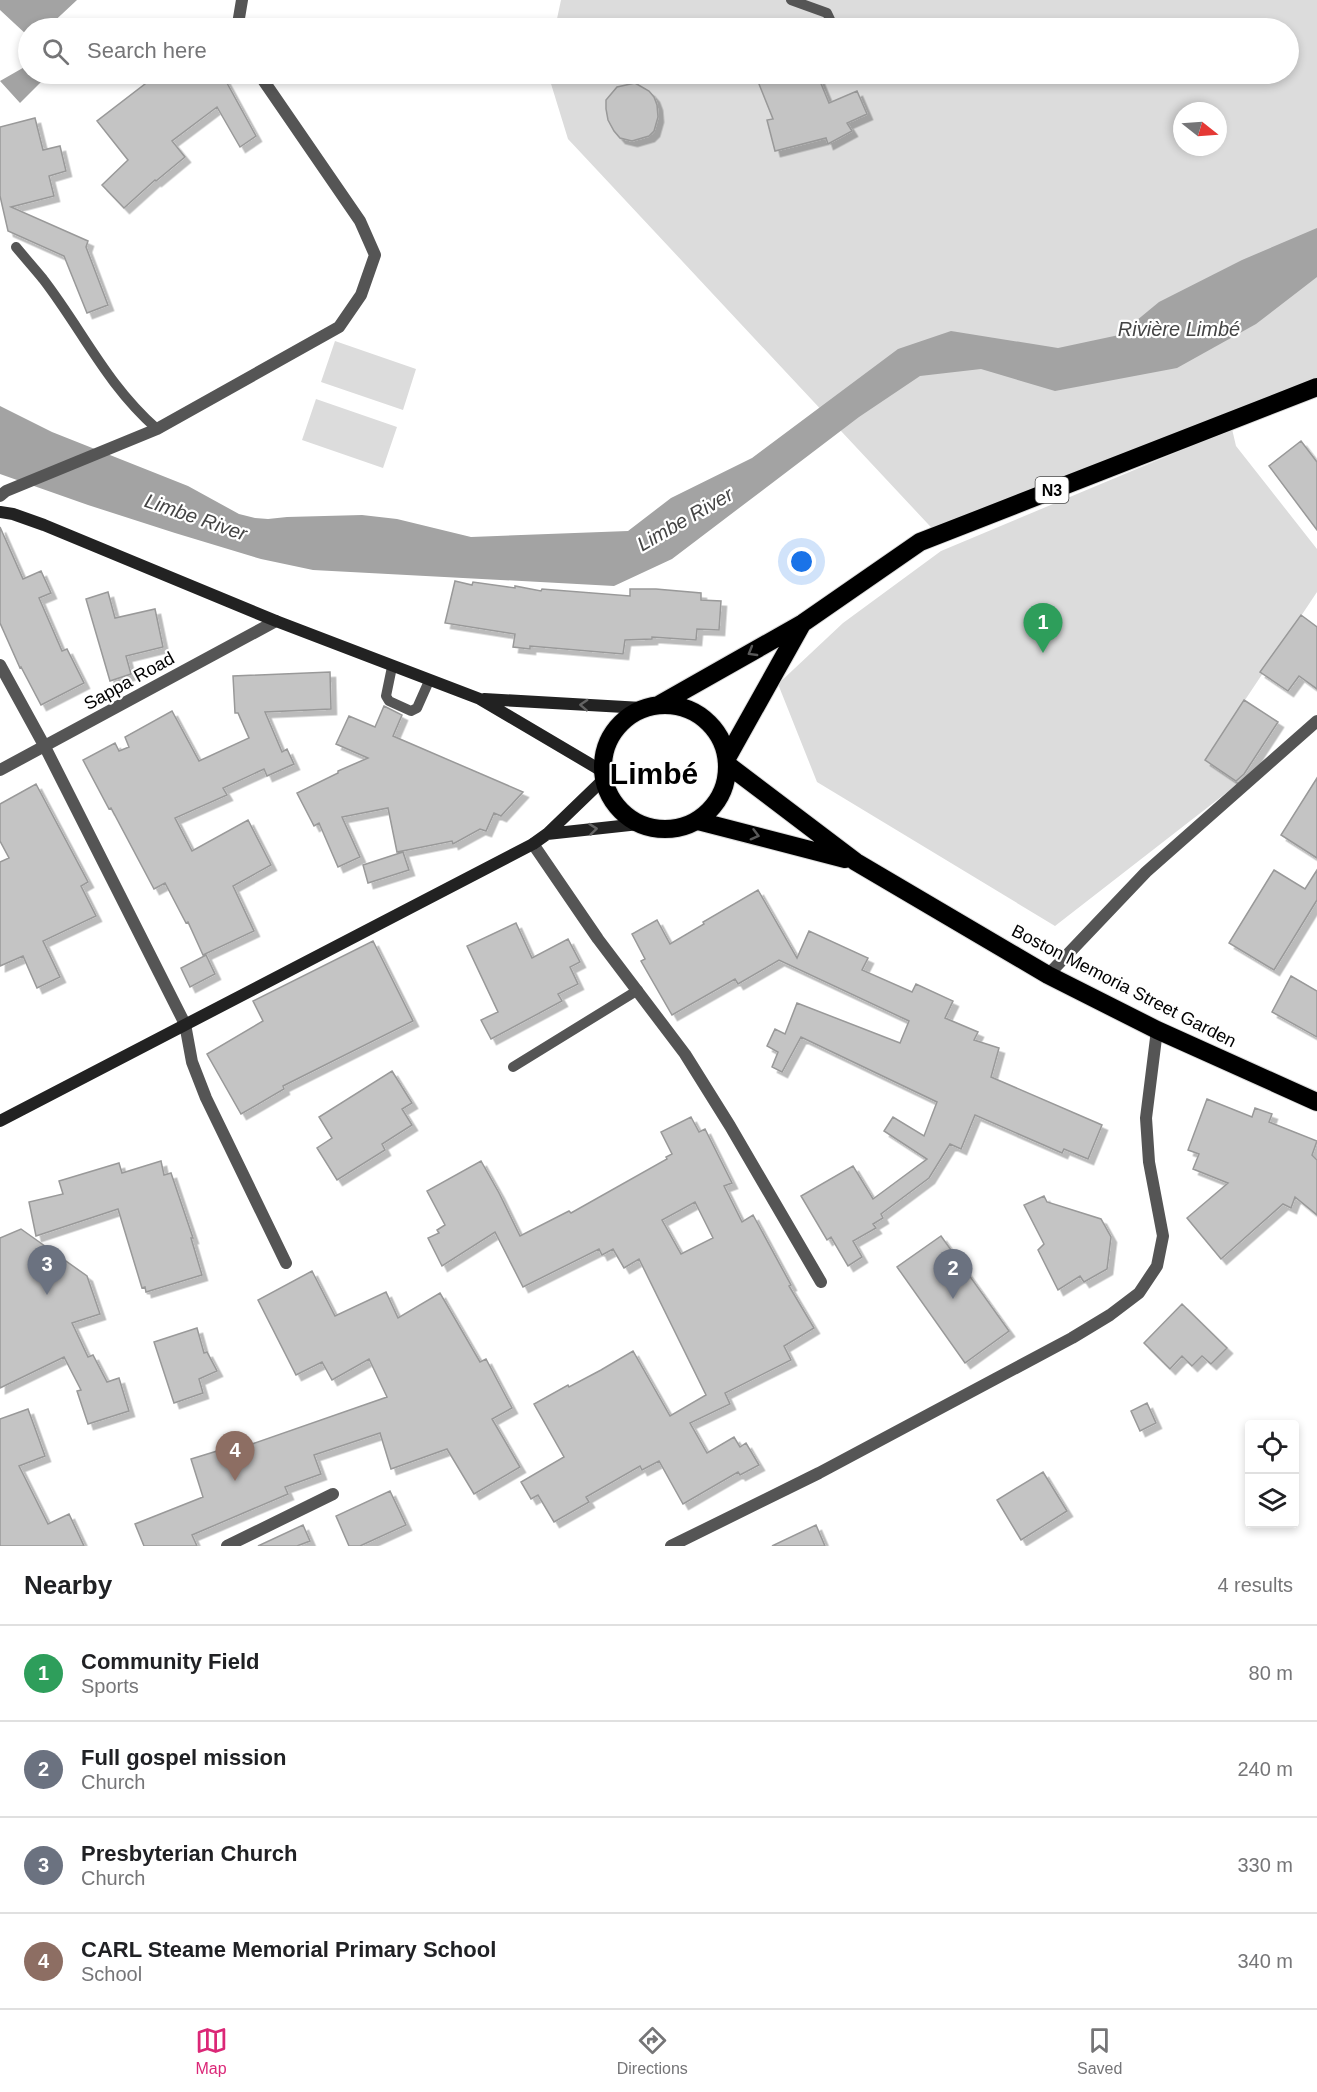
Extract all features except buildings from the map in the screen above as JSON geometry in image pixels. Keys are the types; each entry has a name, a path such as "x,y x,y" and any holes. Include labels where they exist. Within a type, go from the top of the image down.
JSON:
{"highway":[{"name":"N3","path":"803,623 920,542 1317,387"},
{"path":"803,623 727,762 720,797 698,821 679,829 658,830 639,825 623,814 610,799 603,776 604,752 612,734 626,718 803,623"},
{"path":"651,706 683,707 704,718 719,735 727,762"},
{"name":"Boston Memoria Street Garden","path":"727,762 856,861 1048,975 1157,1030 1317,1102"},
{"name":"Boston Memoria Street Garden","path":"698,821 856,861"}],"main road":[{"path":"0,512 45,525 276,621 480,699 603,776 547,834 533,844 0,1121"},
{"path":"480,699 651,706"},
{"path":"547,834 639,825"}],"street":[{"path":"239,18 242,0"},
{"path":"3,493 157,429 339,327 361,295 375,255 360,221 266,84"},
{"name":"Sappa Road","path":"0,771 276,621"},
{"path":"0,665 45,747 185,1024 192,1062 206,1098 286,1263"},
{"path":"1048,975 1146,872 1317,721"},
{"path":"533,844 598,939 685,1054 821,1282"},
{"path":"671,1546 819,1473 1072,1338 1110,1315 1139,1293 1157,1266 1163,1236 1149,1162 1146,1118 1157,1030"},
{"path":"227,1546 333,1494"}],"lane":[{"path":"791,0 827,13 829,18"},
{"path":"16,247 43,279 104,371 137,412 157,429"},
{"path":"392,667 386,696 389,701 411,711 417,708 429,681"},
{"path":"513,1067 638,990"}],"shaded area":[{"path":"561,0 1317,0 1317,387 942,539 568,139 551,84 1299,84 1299,18 557,18"},
{"path":"335,341 416,369 403,410 321,382"},
{"path":"316,399 397,427 383,468 302,440"},
{"path":"1232,429 1236,446 1317,549 1317,592 1205,760 1239,783 1055,926 817,782 778,684 843,623 941,551"}],"water":[{"path":"0,0 77,0 58,18 18,18 18,27 0,10"},
{"path":"18,71 18,84 39,84 20,103 0,81"},
{"name":"Rivière Limbé","path":"1317,228 1317,277 1256,324 1177,368 1055,391 981,369 920,376 859,417 672,559 614,586 313,570 261,559 175,533 0,474 0,406 52,432 188,486 239,514 255,518 362,515 397,519 471,537 628,531 671,498 752,458 898,349 951,331 1058,348 1119,335 1159,302 1242,260"}],"place":[{"name":"Community Field","path":"1043,653"},
{"name":"Presbyterian Church","path":"47,1295"},
{"name":"Full gospel mission","path":"953,1299"},
{"name":"CARL Steame Memorial Primary School","path":"235,1481"}],"district":[{"name":"Limbé","path":"654,773"}],"water label":[{"name":"Limbe River","path":"196,517"},
{"name":"Limbe River","path":"685,519"}]}
